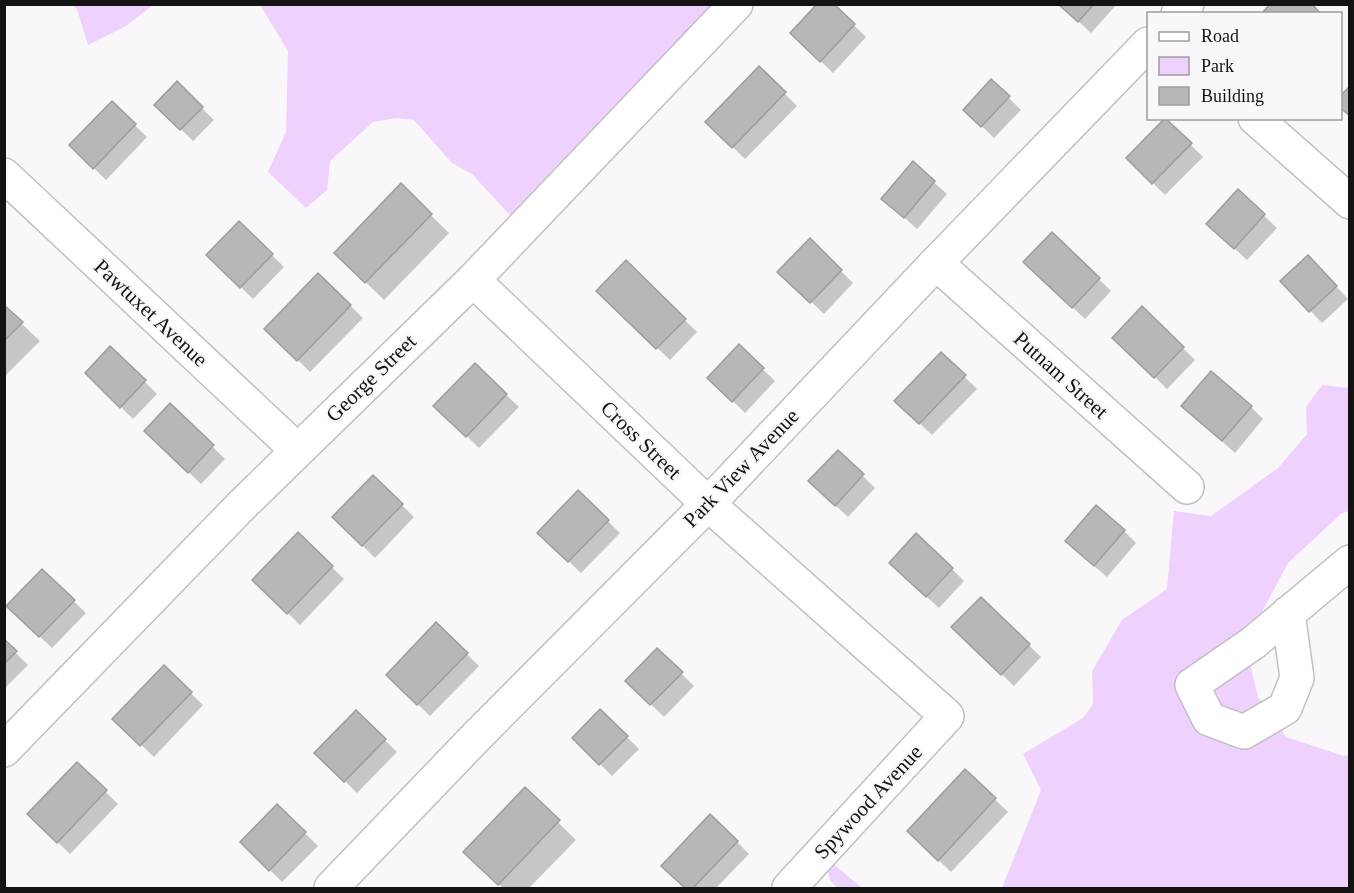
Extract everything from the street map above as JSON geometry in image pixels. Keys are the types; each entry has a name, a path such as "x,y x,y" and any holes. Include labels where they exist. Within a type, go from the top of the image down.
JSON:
{"street":[{"name":"George Street","path":"4,750 297,450 473,280 736,4"},
{"name":"Park View Avenue","path":"331,888 477,736 708,504 936,263 1147,46"},
{"path":"1257,120 1350,202"},
{"name":"Pawtuxet Avenue","path":"4,176 297,450"},
{"name":"Putnam Street","path":"936,263 1187,487"},
{"name":"Cross Street","path":"473,280 708,504 947,716"},
{"path":"1288,613 1350,562"},
{"name":"Spywood Avenue","path":"789,888 947,716"}],"green space":[{"path":"732,4 520,226 472,174 452,163 414,120 397,118 373,122 330,161 327,190 306,208 268,172 286,132 288,51 260,5"},
{"path":"72,5 153,5 126,26 88,45 77,9"},
{"path":"1322,385 1349,388 1349,511 1342,513 1288,563 1257,621 1250,664 1258,697 1286,737 1344,756 1349,755 1349,888 1002,888 1041,790 1023,754 1083,718 1093,704 1092,671 1122,620 1167,589 1174,511 1211,516 1278,468 1307,434 1306,407"},
{"path":"824,856 862,888 837,888 830,880"}],"building":[{"path":"817,4 834,4 855,24 820,62 790,33"},
{"path":"1058,4 1094,4 1078,22"},
{"path":"1270,4 1312,4 1319,12 1263,12"},
{"path":"759,66 786,92 732,148 705,122"},
{"path":"991,79 1010,96 981,127 963,110"},
{"path":"177,81 203,107 180,130 154,105"},
{"path":"1350,86 1350,116 1342,110 1342,94"},
{"path":"112,101 136,124 93,169 69,145"},
{"path":"1163,120 1167,120 1192,143 1152,184 1126,158"},
{"path":"913,161 935,181 904,218 881,199"},
{"path":"401,183 432,214 365,283 334,253"},
{"path":"1238,189 1265,214 1234,249 1206,224"},
{"path":"239,221 273,254 240,288 206,255"},
{"path":"1052,232 1100,278 1072,308 1023,262"},
{"path":"810,238 842,270 810,303 777,272"},
{"path":"1308,255 1337,286 1309,312 1280,281"},
{"path":"626,260 686,319 656,349 596,291"},
{"path":"318,273 351,305 297,361 264,329"},
{"path":"4,305 23,322 4,341"},
{"path":"1142,306 1184,347 1154,378 1112,338"},
{"path":"739,344 764,368 732,402 707,378"},
{"path":"110,346 146,380 120,408 85,373"},
{"path":"941,352 966,375 919,424 894,401"},
{"path":"475,363 507,394 466,437 433,406"},
{"path":"1211,371 1252,406 1222,441 1181,406"},
{"path":"170,403 214,445 188,473 144,431"},
{"path":"838,450 864,474 835,506 808,481"},
{"path":"373,475 403,504 362,546 332,517"},
{"path":"578,490 609,520 568,562 537,533"},
{"path":"1096,505 1125,530 1094,566 1065,541"},
{"path":"298,532 333,566 287,614 252,580"},
{"path":"916,533 953,568 926,597 889,563"},
{"path":"42,569 75,600 39,637 6,606"},
{"path":"981,597 1030,644 1001,675 951,627"},
{"path":"436,622 468,653 417,705 386,675"},
{"path":"4,639 17,651 4,664"},
{"path":"657,648 683,672 650,705 625,681"},
{"path":"164,665 192,692 140,746 112,719"},
{"path":"600,709 628,736 599,765 572,738"},
{"path":"356,710 386,739 344,782 314,753"},
{"path":"77,762 107,790 57,843 27,814"},
{"path":"965,769 996,798 938,861 907,831"},
{"path":"525,787 560,820 498,885 463,852"},
{"path":"277,804 306,832 269,871 240,842"},
{"path":"710,814 738,841 693,888 685,888 661,866"}]}
